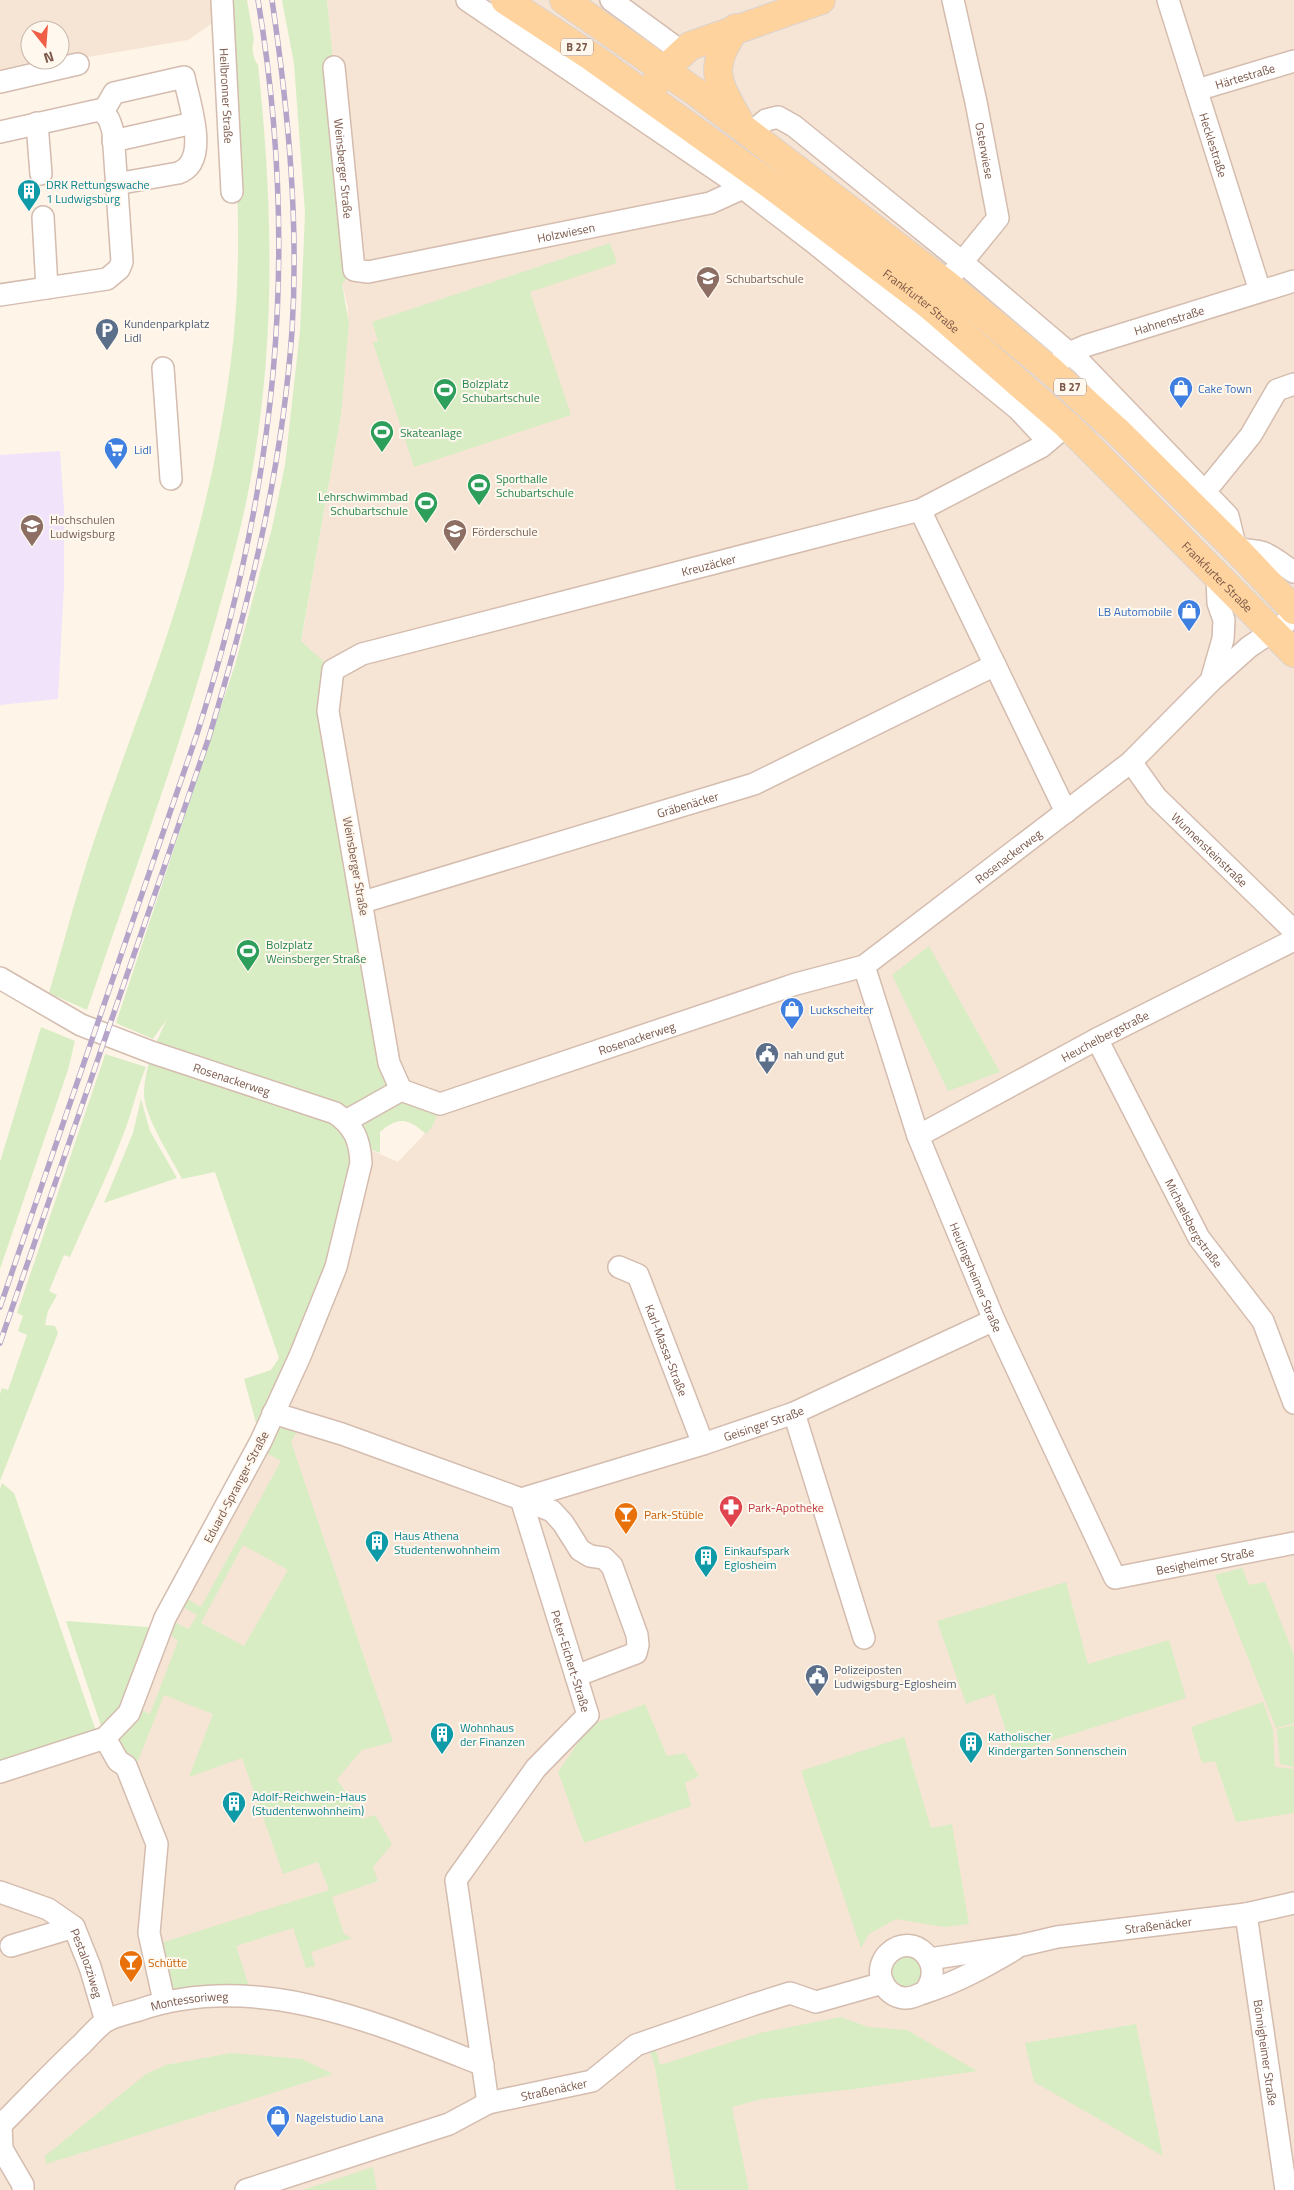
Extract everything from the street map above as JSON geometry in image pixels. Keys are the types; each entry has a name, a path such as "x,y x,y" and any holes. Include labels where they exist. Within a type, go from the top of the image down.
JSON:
{"main road":[{"name":"Frankfurter Straße","path":"505,0 647,96 776,188 928,304 1058,433 1217,578 1294,653"},
{"name":"B 27","path":"564,0 673,61 746,131 945,283 1060,361 1117,431 1236,549 1294,610"},
{"path":"647,96 673,61 701,40 822,0"},
{"path":"736,28 723,46 718,81 746,131"}],"street":[{"name":"Heilbronner Straße","path":"222,0 232,192"},
{"name":"Frankfurter Straße","path":"466,0 743,188 817,244 1018,409 1058,433"},
{"path":"612,0 673,61"},
{"name":"Osterwiese","path":"945,283 998,218 976,102 953,0"},
{"name":"Hecklestraße","path":"1168,0 1260,291"},
{"name":"Härtestraße","path":"1197,90 1294,62"},
{"path":"0,82 78,64"},
{"name":"Weinsberger Straße","path":"334,67 354,270"},
{"path":"103,112 114,93 184,77 197,151 194,161 186,171 116,184"},
{"path":"0,132 99,110 110,118 122,262 119,269 107,278 0,295"},
{"path":"746,131 766,120 778,117 794,126 962,262 1060,361 1204,492 1228,516 1236,549 1260,550 1274,556 1294,572"},
{"path":"113,141 193,122"},
{"path":"37,123 41,174"},
{"name":"Holzwiesen","path":"354,270 368,272 710,203 743,188 823,190"},
{"path":"43,217 47,288"},
{"name":"Hahnenstraße","path":"1060,361 1260,291 1294,281"},
{"path":"163,368 171,479"},
{"path":"1204,492 1251,435 1277,390 1294,384"},
{"name":"Kreuzäcker","path":"333,670 362,654 920,510 1058,433"},
{"path":"920,510 1066,812"},
{"name":"Rosenackerweg","path":"1211,681 1223,639 1224,620 1218,603 1217,578"},
{"name":"Rosenackerweg","path":"401,1090 440,1104 796,984 864,966 1131,762 1211,681 1249,647 1294,617"},
{"name":"Gräbenäcker","path":"363,902 754,784 995,665"},
{"name":"Weinsberger Straße","path":"333,670 328,711 363,902 389,1063 401,1090"},
{"name":"Wunnensteinstraße","path":"1131,762 1156,797 1294,931"},
{"name":"Heuchelbergstraße","path":"918,1136 1097,1039 1294,940"},
{"name":"Heutingsheimer Straße","path":"864,966 918,1136 994,1320 1115,1578"},
{"name":"Rosenackerweg","path":"0,978 81,1025 151,1052 311,1104 335,1113 346,1120"},
{"name":"Michaelsbergstraße","path":"1097,1039 1199,1238 1263,1320 1294,1403"},
{"path":"346,1120 401,1090"},
{"name":"Eduard-Spranger-Straße","path":"0,1772 105,1738 129,1713 165,1618 261,1441 300,1356 336,1267 361,1163 360,1145 346,1120"},
{"name":"Karl-Massa-Straße","path":"619,1267 638,1275 703,1444"},
{"name":"Geisinger Straße","path":"521,1499 703,1444 794,1413 994,1320"},
{"path":"273,1413 342,1434 552,1511 564,1523 580,1550 590,1556 604,1558 612,1566 637,1635 638,1645 636,1653 576,1676"},
{"path":"794,1413 864,1638"},
{"name":"Peter-Eichert-Straße","path":"488,2103 456,1880 536,1768 588,1716 521,1499"},
{"name":"Besigheimer Straße","path":"1115,1578 1294,1543"},
{"path":"105,1738 118,1761 126,1766 157,1844 149,1933 164,2002"},
{"name":"Pestalozziweg","path":"0,1892 48,1909 74,1928 90,1967 106,2021"},
{"name":"Straßenäcker","path":"929,1958 1022,1945 1057,1936 1246,1914 1294,1904"},
{"name":"Bönnigheimer Straße","path":"1246,1914 1286,2190"},
{"path":"11,1946 74,1928"},
{"name":"Straßenäcker","path":"246,2190 449,2124 488,2103 592,2081 636,2045 790,1993 816,2002 883,1983 894,1996 915,1998 924,1992 961,1980 1022,1945"},
{"path":"883,1983 880,1970 883,1960 890,1952 899,1947 909,1946 920,1949 929,1958 933,1974 930,1984 924,1992"},
{"name":"Montessoriweg","path":"23,2190 23,2185 2,2149 2,2125 49,2075 106,2021 164,2002 229,1995 288,2001 341,2013 398,2031 483,2065"}],"shaded area":[{"path":"0,0 215,0 217,20 188,40 70,60 70,20 20,20 20,69 0,72"},
{"path":"327,0 1294,0 1294,2190 0,2190 0,1772 105,1738 261,1441 360,1145 398,1162 434,1124 401,1090 389,1063 333,671 301,642 341,415 348,308 342,284 352,261"},
{"name":"Hochschulen Ludwigsburg","path":"60,451 64,508 64,586 58,699 0,705 0,455"}],"green space":[{"path":"226,0 247,0 254,40 253,53 258,65 263,114 270,262 269,312 261,411 251,479 243,517 204,663 172,763 87,1010 49,993 88,860 160,656 189,563 219,438 229,375 236,300 238,214"},
{"path":"282,0 327,0 354,270 342,284 349,324 341,415 301,641 333,670 329,711 401,1090 440,1104 434,1124 426,1134 409,1122 398,1121 380,1132 380,1153 361,1145 361,1172 273,1413 302,1422 291,1442 393,1742 362,1750 337,1779 363,1819 375,1815 392,1844 373,1867 378,1881 332,1897 344,1934 352,1938 311,1952 315,1966 306,1968 293,1928 236,1946 249,1986 229,1995 164,2001 151,1946 329,1890 318,1862 283,1874 242,1758 189,1777 213,1714 164,1695 136,1766 105,1738 66,1621 161,1628 165,1618 189,1629 197,1615 174,1602 182,1596 201,1607 281,1461 257,1448 261,1441 244,1379 271,1370 279,1358 215,1172 182,1179 158,1136 145,1101 145,1082 149,1064 167,1019 153,1039 116,1023 235,665 272,528 285,465 300,331 305,213 294,64","holes":["243,1545 288,1570 244,1646 201,1623","162,1628 178,1641 150,1714 132,1706"]},
{"path":"610,243 617,263 530,292 571,415 414,467 373,343 378,341 372,322"},
{"path":"929,946 1000,1072 948,1091 892,975"},
{"path":"41,1027 75,1041 68,1070 0,1269 0,1162"},
{"path":"105,1054 146,1067 125,1130 105,1178 70,1257 64,1255 49,1291 57,1295 48,1311 45,1325 55,1326 58,1333 0,1481 0,1394 2,1388 8,1390 27,1335 18,1331 23,1316 17,1313"},
{"path":"141,1099 150,1131 177,1178 104,1203 133,1133"},
{"path":"2,1483 14,1493 97,1734 0,1766 0,1489"},
{"path":"1242,1568 1249,1585 1265,1582 1294,1655 1294,1723 1276,1728 1215,1575"},
{"path":"1066,1582 1088,1664 1169,1640 1186,1698 1013,1753 994,1694 966,1704 937,1621"},
{"path":"1263,1702 1273,1730 1275,1767 1294,1769 1294,1813 1236,1822 1215,1761 1202,1763 1191,1727"},
{"path":"645,1704 667,1756 685,1753 699,1776 685,1783 691,1806 584,1843 558,1772 590,1725"},
{"path":"1294,1725 1294,1767 1280,1764 1277,1729"},
{"path":"904,1737 931,1828 952,1824 969,1924 944,1927 896,1919 869,1934 861,1948 801,1771"},
{"path":"909,1946 930,1984 894,1996 883,1960"},
{"path":"841,2017 868,2027 907,2030 977,2071 854,2089 762,2099 732,2107 749,2190 676,2190 655,2067 647,2041 653,2039 660,2065 760,2033"},
{"path":"1136,2024 1163,2156 1034,2082 1025,2043"},
{"path":"231,2053 302,2059 333,2074 46,2164 45,2156 146,2074 166,2065"},
{"path":"373,2167 377,2190 303,2190"}],"railway":[{"path":"0,1307 197,734 224,642 246,551 262,461 273,371 278,280 278,188 271,95 258,0"},
{"path":"0,1343 209,737 224,687 262,536 272,485 287,383 294,290 291,165 283,82 272,0"}],"place":[{"name":"DRK Rettungswache 1 Ludwigsburg","path":"29,212"},
{"name":"Schubartschule","path":"708,299"},
{"name":"Kundenparkplatz Lidl","path":"107,351"},
{"name":"Cake Town","path":"1181,409"},
{"name":"Bolzplatz Schubartschule","path":"445,411"},
{"name":"Skateanlage","path":"382,453"},
{"name":"Lidl","path":"116,470"},
{"name":"Sporthalle Schubartschule","path":"479,506"},
{"name":"Lehrschwimmbad Schubartschule","path":"426,524"},
{"name":"Hochschulen Ludwigsburg","path":"32,547"},
{"name":"Förderschule","path":"455,552"},
{"name":"LB Automobile","path":"1189,632"},
{"name":"Bolzplatz Weinsberger Straße","path":"248,972"},
{"name":"Luckscheiter","path":"792,1030"},
{"name":"nah und gut","path":"767,1075"},
{"name":"Park-Apotheke","path":"731,1528"},
{"name":"Park-Stüble","path":"626,1535"},
{"name":"Haus Athena Studentenwohnheim","path":"377,1563"},
{"name":"Einkaufspark Eglosheim","path":"706,1578"},
{"name":"Polizeiposten Ludwigsburg-Eglosheim","path":"817,1697"},
{"name":"Wohnhaus der Finanzen","path":"442,1755"},
{"name":"Katholischer Kindergarten Sonnenschein","path":"971,1764"},
{"name":"Adolf-Reichwein-Haus (Studentenwohnheim)","path":"234,1824"},
{"name":"Schütte","path":"131,1983"},
{"name":"Nagelstudio Lana","path":"278,2138"}]}
